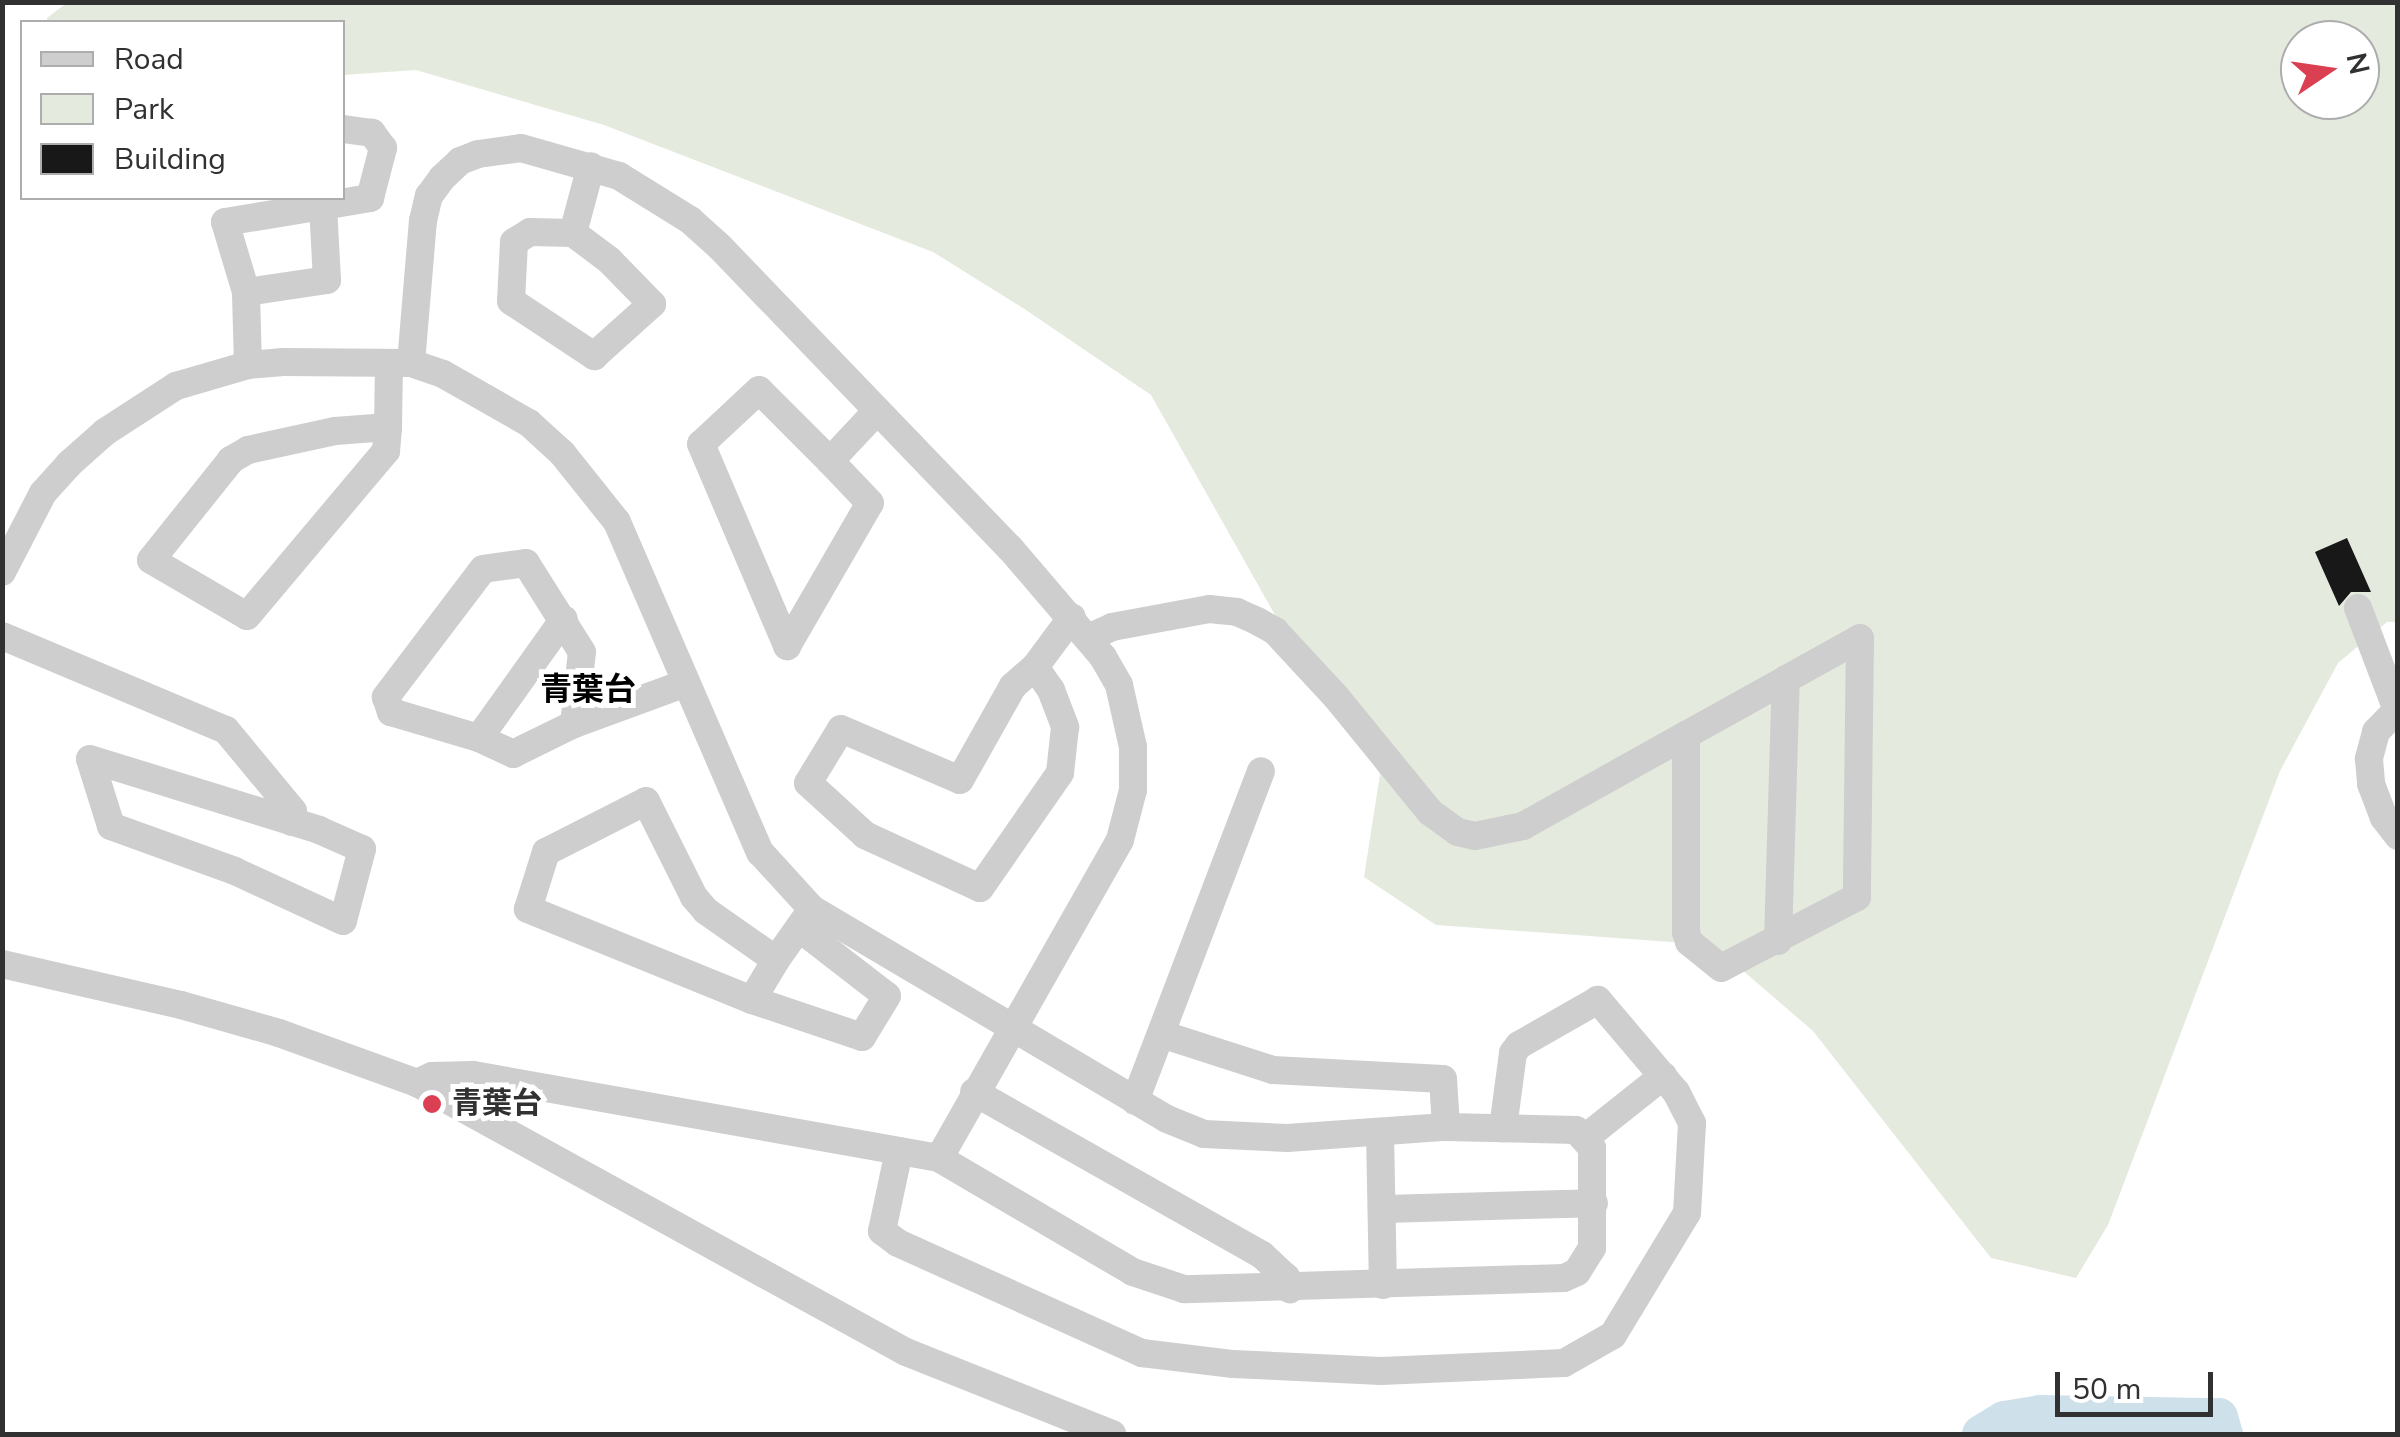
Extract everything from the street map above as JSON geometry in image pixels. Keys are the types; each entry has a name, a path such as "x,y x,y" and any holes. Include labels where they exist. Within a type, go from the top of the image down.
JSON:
{"street":[{"path":"248,365 246,292 226,222 370,198 383,148 372,133 345,128"},
{"path":"388,428 335,430 248,450 231,460 150,560 247,616 386,451 429,196 460,161 498,149 540,150 619,176 690,220 1081,627 1119,685 1128,714 1133,790 1120,840 939,1158"},
{"path":"573,233 591,166"},
{"path":"246,292 328,280 323,206"},
{"path":"530,232 573,233 610,260 652,304 594,356 511,301 514,242 530,232"},
{"path":"2,572 44,494 104,432 176,386 248,365 350,360 400,363 478,391 529,423 591,485 617,522 760,852 806,919 888,996 862,1037 752,1000 528,909 546,852 646,801 694,897 706,912 776,960"},
{"path":"759,390 830,461 870,503 787,646 702,444 759,390"},
{"path":"830,461 877,411"},
{"path":"574,724 582,652 526,563 484,569 386,697 391,712 479,738 512,754 574,724 686,683"},
{"path":"2358,608 2397,710 2376,732 2369,759 2372,784 2384,818 2398,836"},
{"path":"1036,668 1051,690 1065,727 1060,773 980,888 864,835 808,782 841,729 960,780 1014,686 1081,627 1112,627 1209,609 1237,612 1275,631 1337,698 1430,812 1458,832 1475,836 1522,826 1860,638 1857,896 1721,968 1689,942 1686,735"},
{"path":"479,738 564,619"},
{"path":"2,636 226,730 292,811 292,822"},
{"path":"1778,941 1786,679"},
{"path":"90,759 264,817 292,822 362,849 343,921 235,872 111,826 90,759"},
{"path":"1136,1101 1261,772"},
{"path":"417,1083 432,1076 472,1075 939,1158 1133,1272 1205,1292 1564,1278 1585,1263 1592,1248 1592,1148 1576,1130 1446,1128 1287,1138 1204,1134 1184,1128 1136,1101 1014,1026 806,919"},
{"path":"752,1000 806,919"},
{"path":"2,964 198,1009 417,1083 906,1352 1112,1434"},
{"path":"900,1151 882,1231 898,1243 1142,1353 1294,1368 1550,1366 1585,1355 1612,1335 1687,1213 1692,1123 1663,1076 1604,1002 1589,1002 1513,1052 1503,1128"},
{"path":"1161,1034 1273,1070 1443,1079 1446,1128"},
{"path":"1585,1138 1663,1076"},
{"path":"974,1092 1262,1254 1286,1277 1290,1289"},
{"path":"1380,1132 1384,1284"},
{"path":"1385,1209 1594,1203"}],"green space":[{"path":"68,2 2397,3 2397,622 2387,622 2338,663 2280,771 2108,1225 2076,1278 1991,1258 1813,1031 1713,945 1436,925 1364,877 1380,774 1297,654 1151,395 933,252 604,125 416,70 345,75 345,20 47,18"}],"building":[{"path":"2347,538 2371,592 2351,592 2339,606 2315,552"}],"waterway":[{"path":"1981,1434 2004,1420 2040,1414 2219,1417 2224,1434"}],"place":[{"name":"青葉台","path":"432,1104"}],"district":[{"name":"青葉台","path":"588,690"}]}
